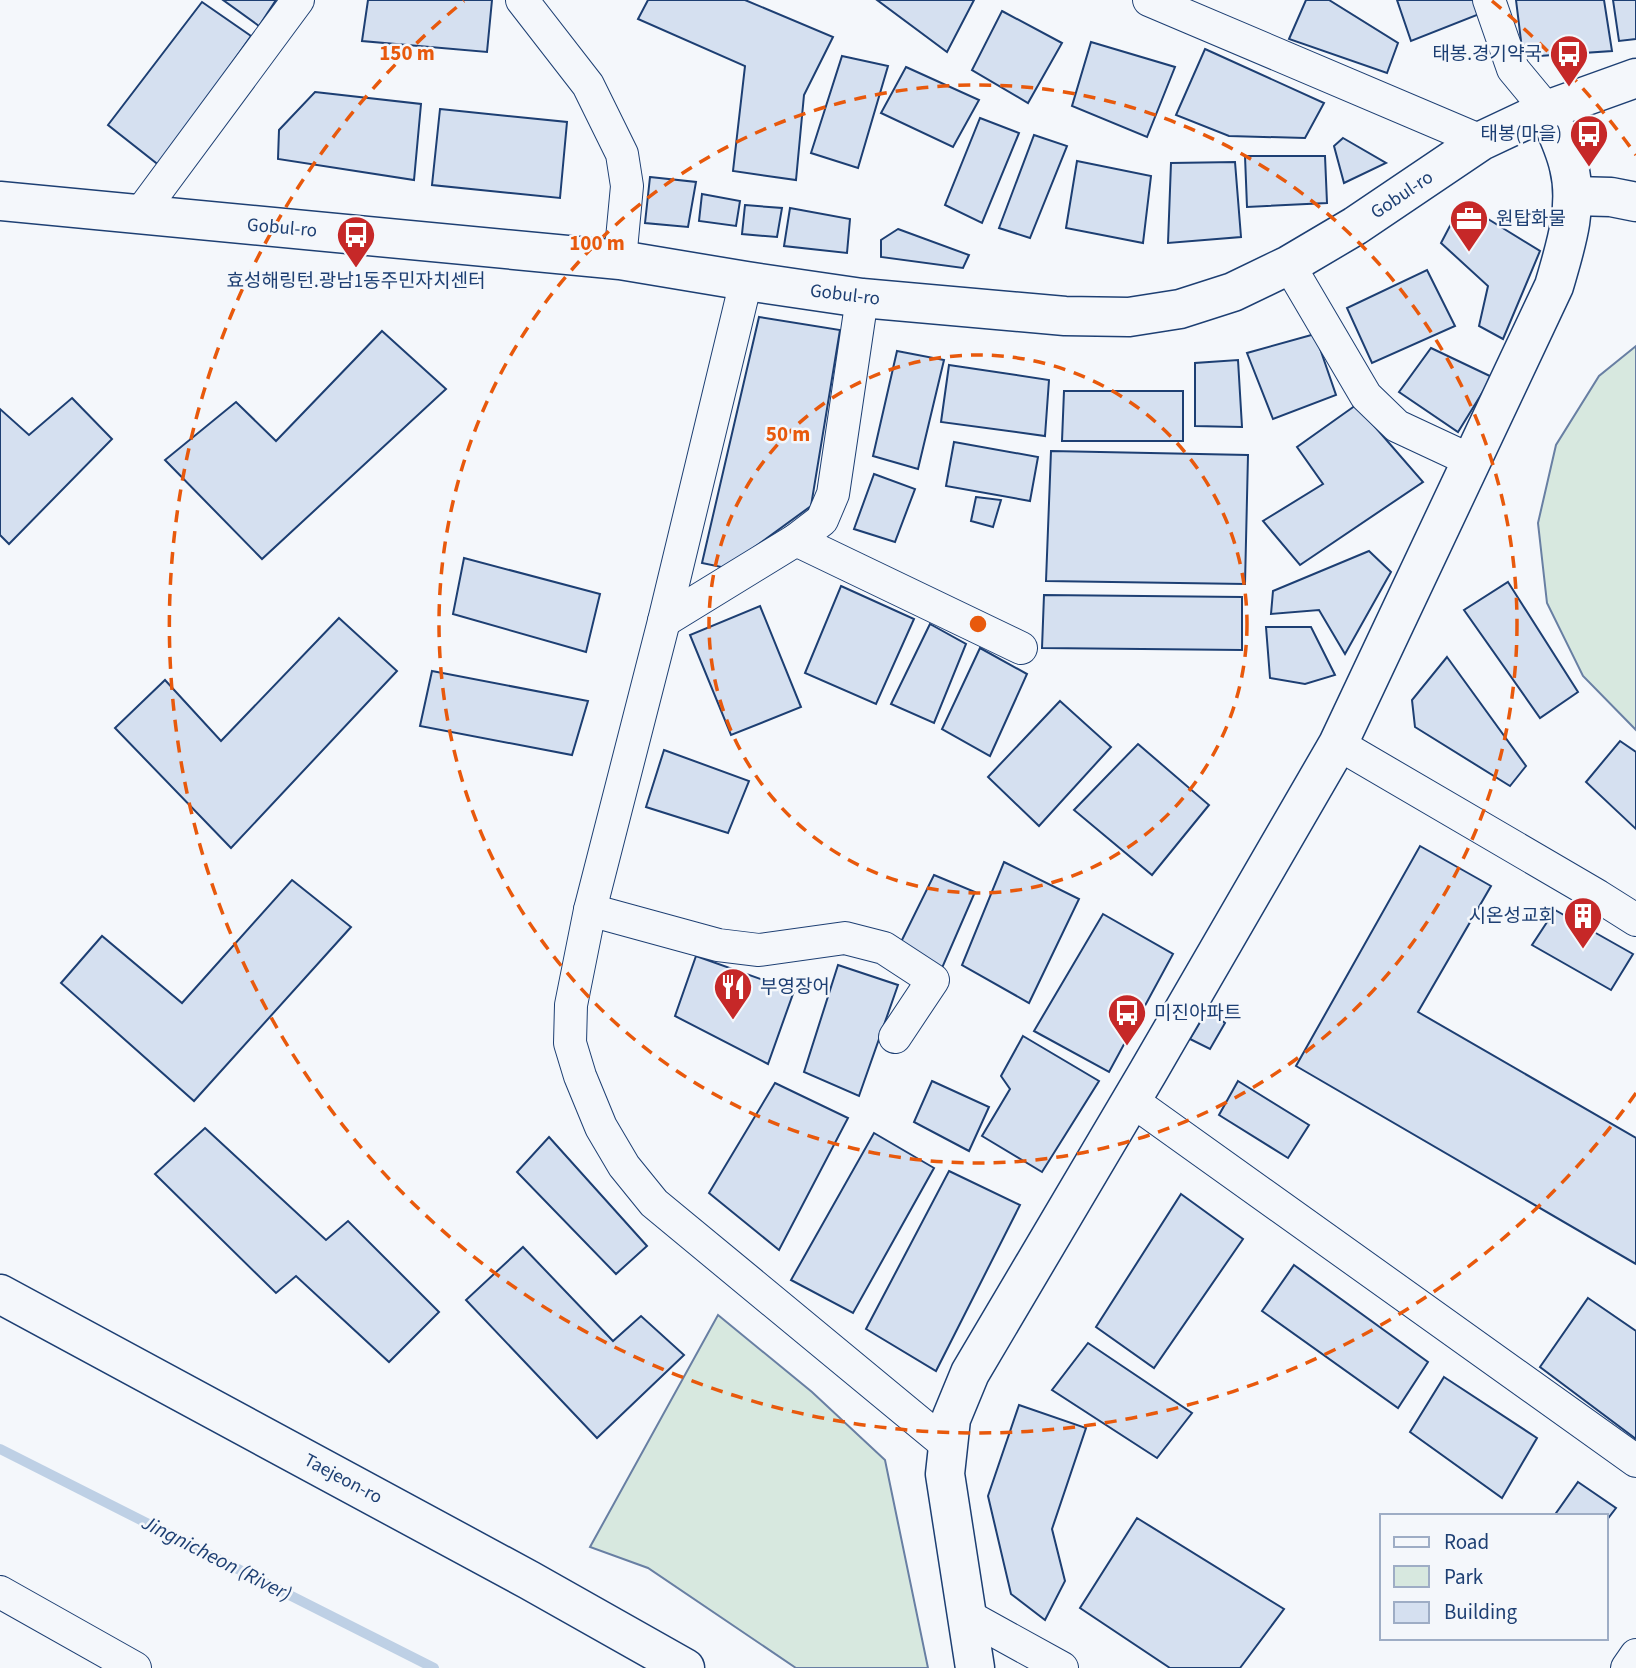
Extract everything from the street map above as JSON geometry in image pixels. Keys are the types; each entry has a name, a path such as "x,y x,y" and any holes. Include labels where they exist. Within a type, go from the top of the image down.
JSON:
{"street":[{"path":"139,215 298,0"},
{"path":"522,0 588,85 622,154 627,186 620,260"},
{"path":"1149,0 1481,142"},
{"path":"975,1668 945,1474 951,1419 970,1373 1338,744 1554,286 1566,246 1574,196 1569,165 1548,110 1513,68 1489,0"},
{"name":"Gobul-ro","path":"0,201 620,260 862,298 1065,316 1129,317 1180,309 1233,292 1289,265 1355,226 1481,142 1548,110 1636,78"},
{"path":"1574,196 1636,201"},
{"path":"1289,265 1366,396 1397,426 1472,461"},
{"path":"746,281 664,621 590,909 571,1005 570,1043 601,1127 624,1166 654,1203 948,1446"},
{"path":"664,621 796,540 821,520 833,494 862,298"},
{"path":"796,540 1021,648"},
{"path":"1338,744 1636,920"},
{"path":"590,909 718,945 758,950 845,938 884,948 933,979 895,1037"},
{"path":"1131,1100 1636,1461"},
{"name":"Taejeon-ro","path":"0,1294 529,1580 685,1668"},
{"path":"0,1592 135,1668"},
{"path":"966,1615 1062,1668"},
{"path":"1627,1668 1636,1655"}],"green space":[{"path":"1636,346 1636,730 1583,676 1547,603 1538,523 1556,445 1599,376"},
{"path":"718,1315 812,1392 885,1460 928,1668 796,1668 648,1568 590,1547"}],"building":[{"path":"223,0 276,0 259,26"},
{"path":"368,0 492,0 487,52 362,41"},
{"path":"648,0 745,0 833,37 804,95 796,180 733,171 745,66 638,19"},
{"path":"877,0 974,0 947,52"},
{"path":"1306,0 1329,0 1398,43 1387,73 1289,39"},
{"path":"1397,0 1477,0 1482,13 1411,41"},
{"path":"1516,0 1604,0 1612,51 1523,57"},
{"path":"1613,0 1636,0 1636,39 1619,41"},
{"path":"202,2 251,36 160,166 108,125"},
{"path":"1002,11 1062,43 1028,103 972,70"},
{"path":"1091,42 1175,67 1147,137 1072,106"},
{"path":"1205,49 1324,103 1305,138 1229,136 1176,115"},
{"path":"842,56 888,66 858,168 811,153"},
{"path":"906,67 979,100 953,147 881,113"},
{"path":"315,92 421,104 414,180 278,159 279,130"},
{"path":"440,109 567,122 560,198 432,185"},
{"path":"980,118 1019,133 982,223 945,205"},
{"path":"1034,135 1067,146 1030,238 999,228"},
{"path":"1343,138 1386,163 1344,183 1334,146"},
{"path":"1245,156 1325,156 1327,203 1247,207"},
{"path":"1077,161 1151,176 1143,243 1066,228"},
{"path":"1235,162 1241,237 1168,243 1171,163"},
{"path":"650,177 696,182 688,227 645,223"},
{"path":"702,194 740,201 736,226 699,221"},
{"path":"1462,203 1540,251 1503,339 1479,326 1488,286 1441,243"},
{"path":"745,205 782,208 777,237 742,234"},
{"path":"790,208 850,219 847,253 784,246"},
{"path":"898,229 969,255 963,268 881,257 881,240"},
{"path":"1427,270 1455,326 1372,363 1347,308"},
{"path":"759,317 840,330 811,506 726,568 702,563"},
{"path":"382,331 446,389 262,559 165,460 236,402 276,441"},
{"path":"1315,334 1336,395 1273,419 1247,353"},
{"path":"1431,348 1492,377 1458,432 1399,392"},
{"path":"897,351 944,360 918,469 873,456"},
{"path":"1238,360 1242,427 1195,426 1195,363"},
{"path":"949,365 1049,380 1045,436 941,422"},
{"path":"1064,391 1183,391 1183,441 1062,441"},
{"path":"72,398 112,439 9,544 0,535 0,409 29,435"},
{"path":"1356,405 1423,482 1300,565 1263,521 1323,484 1297,447"},
{"path":"954,442 1038,457 1030,501 946,486"},
{"path":"1051,451 1248,455 1245,584 1046,581"},
{"path":"874,474 915,489 895,542 854,529"},
{"path":"976,497 1001,500 993,527 971,521"},
{"path":"1369,551 1391,572 1345,654 1319,610 1271,614 1273,591"},
{"path":"464,558 600,594 586,652 453,614"},
{"path":"1508,582 1578,692 1540,718 1464,610"},
{"path":"841,586 914,619 876,704 805,673"},
{"path":"1044,595 1242,597 1242,650 1042,648"},
{"path":"760,606 801,707 731,735 690,635"},
{"path":"339,618 397,671 231,848 115,728 165,680 221,741"},
{"path":"930,624 966,644 934,723 891,704"},
{"path":"1266,627 1311,627 1335,675 1305,684 1270,678"},
{"path":"980,648 1027,674 990,756 942,729"},
{"path":"1447,657 1526,766 1510,786 1415,727 1412,700"},
{"path":"432,671 588,701 572,755 420,726"},
{"path":"1060,701 1111,747 1039,826 988,777"},
{"path":"1620,741 1636,752 1636,829 1586,782"},
{"path":"1138,744 1209,805 1152,875 1074,810"},
{"path":"664,750 749,781 728,833 646,807"},
{"path":"1420,846 1491,886 1418,1012 1636,1138 1636,1264 1296,1066"},
{"path":"1004,862 1079,899 1029,1003 962,965"},
{"path":"934,875 975,892 942,968 898,948"},
{"path":"292,880 351,927 194,1101 61,983 102,936 182,1003"},
{"name":"시온성교회","path":"1555,910 1633,954 1611,990 1532,945"},
{"path":"1103,914 1173,954 1109,1072 1034,1031"},
{"path":"696,956 794,991 768,1064 675,1016"},
{"path":"838,965 898,985 859,1096 804,1072"},
{"path":"1208,1009 1225,1023 1210,1049 1190,1039"},
{"path":"1023,1036 1099,1081 1042,1172 982,1136 1010,1089 1001,1076"},
{"path":"932,1081 989,1107 969,1151 914,1122"},
{"path":"1238,1081 1309,1125 1288,1158 1219,1115"},
{"path":"775,1083 848,1118 779,1250 709,1193"},
{"path":"205,1128 326,1240 348,1221 439,1312 389,1362 296,1276 276,1293 155,1174"},
{"path":"874,1133 934,1168 853,1313 791,1280"},
{"path":"549,1137 647,1246 616,1274 517,1172"},
{"path":"949,1171 1020,1205 936,1371 866,1329"},
{"path":"1181,1194 1243,1239 1154,1368 1096,1327"},
{"path":"523,1247 613,1341 641,1316 684,1355 597,1438 466,1300"},
{"path":"1294,1265 1428,1362 1398,1408 1262,1311"},
{"path":"1588,1298 1636,1331 1636,1439 1540,1367"},
{"path":"1088,1343 1192,1413 1157,1458 1052,1390"},
{"path":"1444,1377 1537,1438 1502,1498 1410,1432"},
{"path":"1019,1405 1086,1428 1052,1529 1065,1581 1045,1620 1011,1594 988,1496"},
{"path":"1578,1482 1616,1508 1608,1518 1608,1514 1555,1514"},
{"path":"1137,1518 1284,1609 1240,1668 1170,1668 1080,1608"}],"waterway":[{"name":"Jingnicheon (River)","path":"0,1449 434,1668"}],"place":[{"name":"태봉.경기약국","path":"1569,88"},
{"name":"태봉(마을)","path":"1589,168"},
{"name":"원탑화물","path":"1469,253"},
{"name":"효성해링턴.광남1동주민자치센터","path":"356,269"},
{"name":"시온성교회","path":"1583,950"},
{"name":"부영장어","path":"733,1021"},
{"name":"미진아파트","path":"1127,1047"}]}
